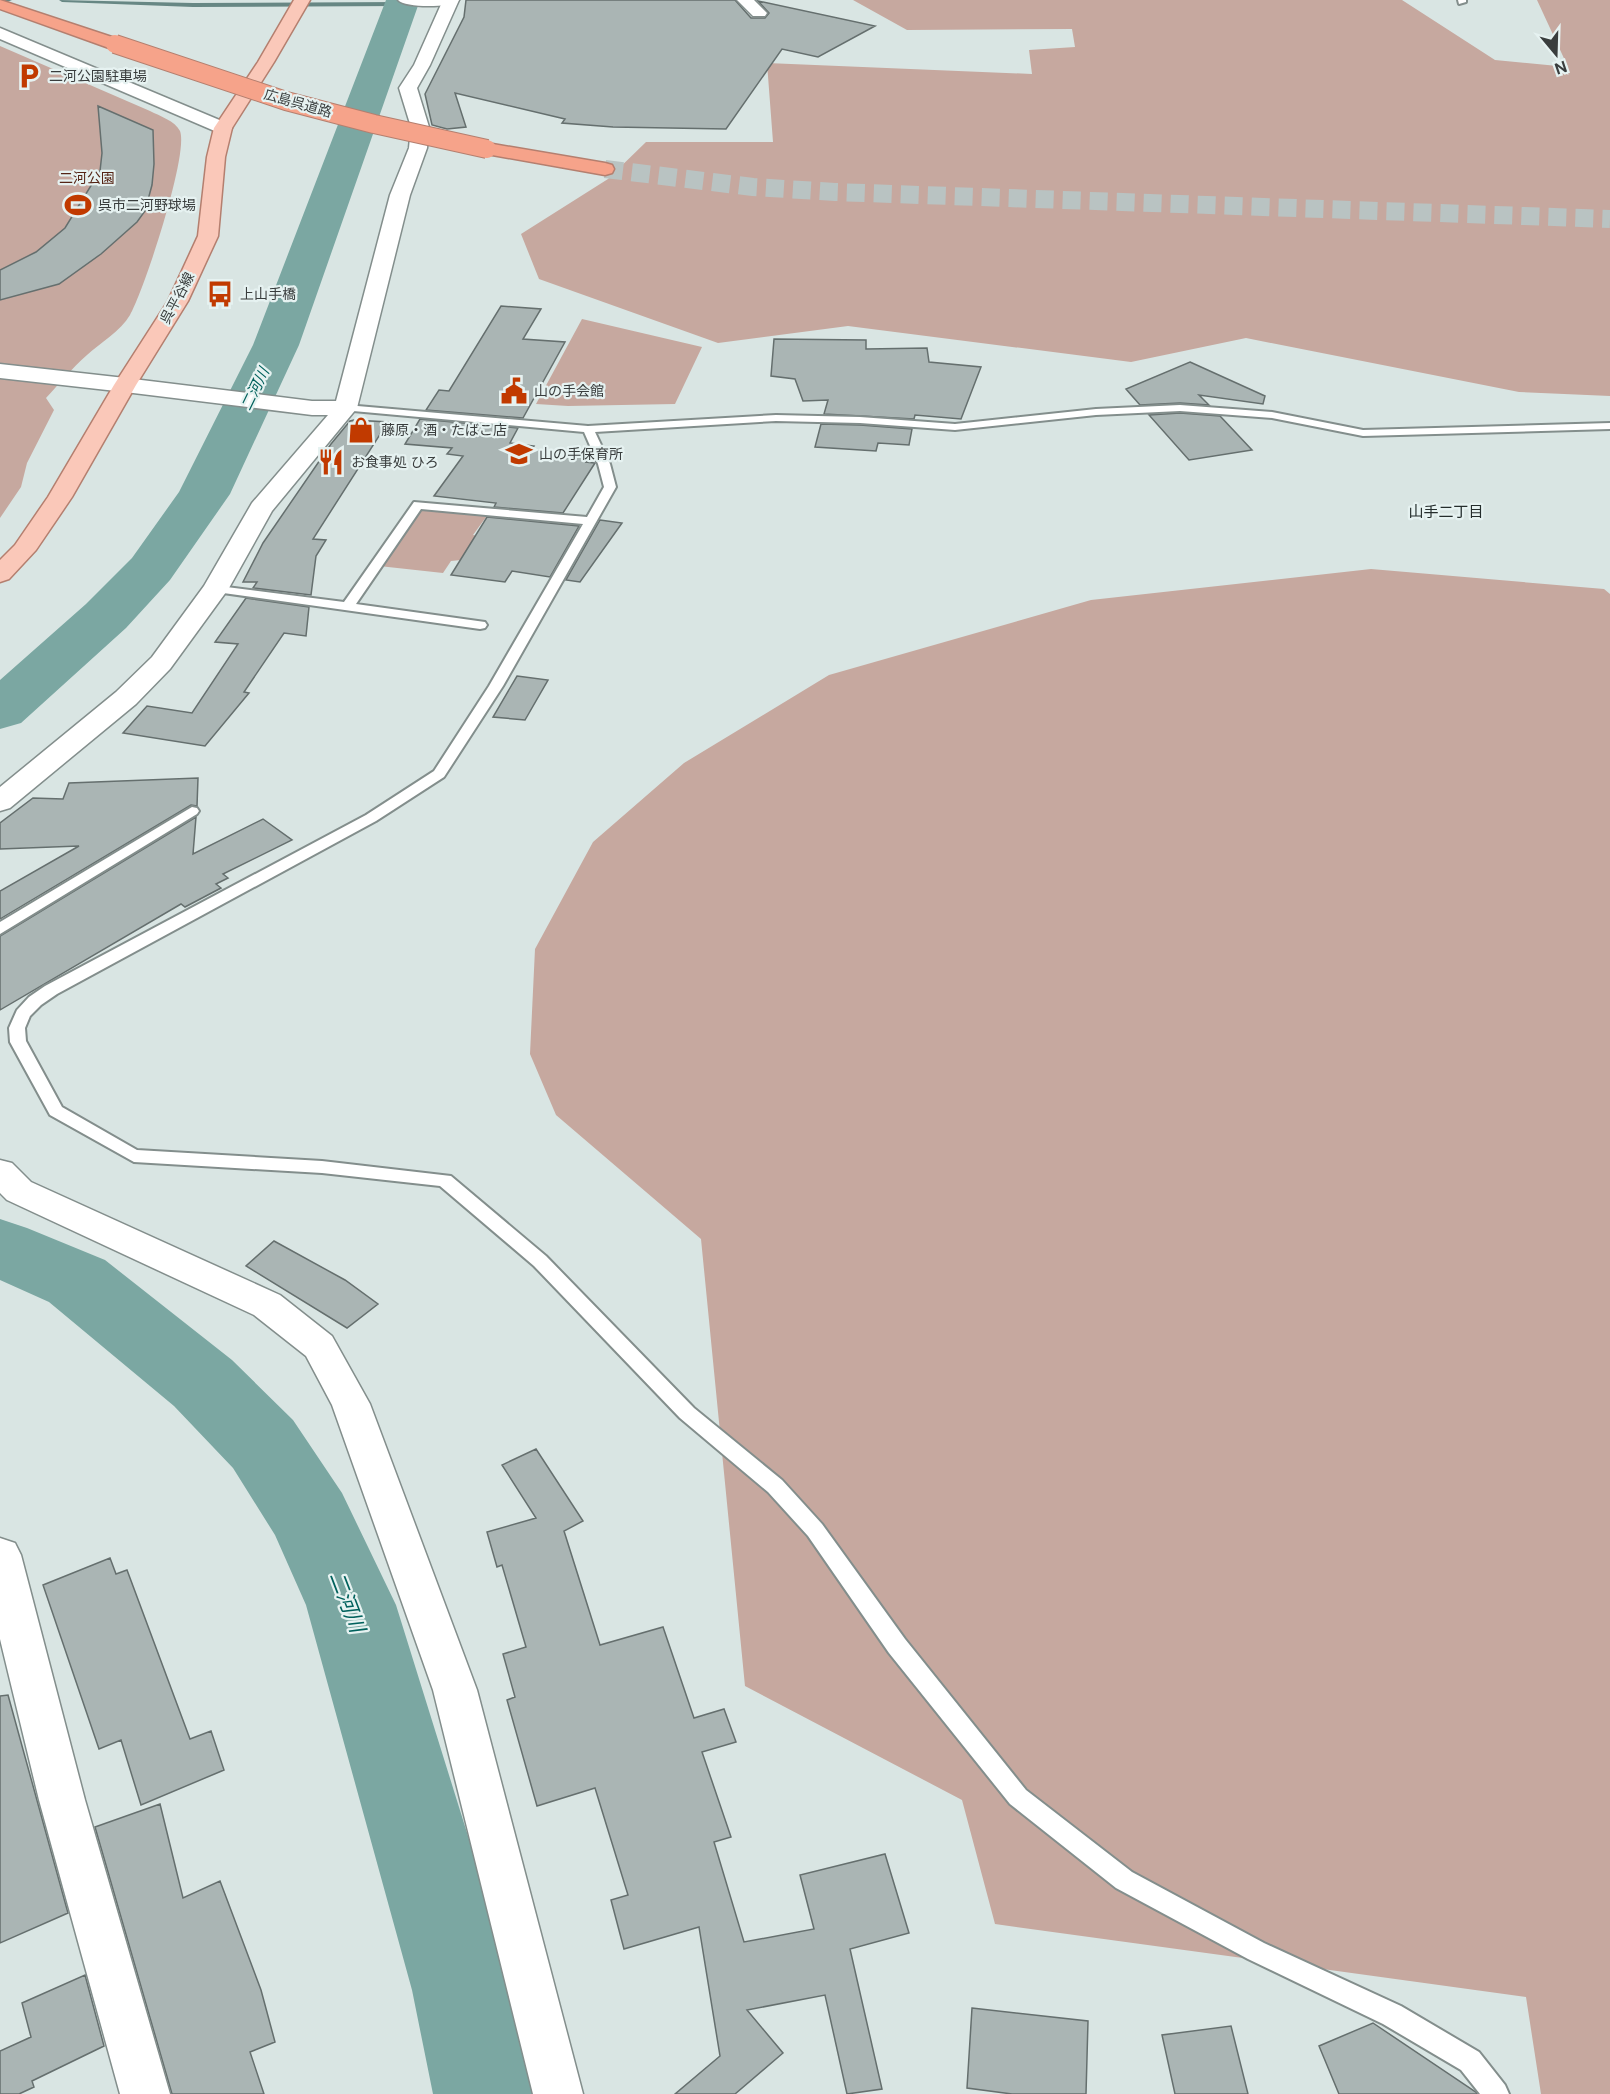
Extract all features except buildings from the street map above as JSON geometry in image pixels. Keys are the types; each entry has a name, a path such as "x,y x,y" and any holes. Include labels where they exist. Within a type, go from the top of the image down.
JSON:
{"highway":[{"name":"広島呉道路","path":"0,4 286,101 374,124 487,149 605,169"}],"main road":[{"name":"呉平谷線","path":"0,574 24,550 60,497 125,384 178,301 208,236 216,157 223,128 266,62 302,0"}],"street":[{"path":"0,802 126,698 161,663 216,588 261,508 346,408 400,195 418,148 420,128 408,88 422,65 451,0 406,0"},
{"path":"745,0 759,13"},
{"path":"0,33 223,128"},
{"path":"0,371 125,384 312,408 346,408"},
{"path":"0,1172 19,1191 267,1305 319,1346 351,1404 455,1690 558,2094"},
{"path":"0,1555 62,1800 145,2094"}],"lane":[{"path":"346,408 588,429 776,418 955,427 1096,412 1180,408 1272,415 1363,432 1610,426"},
{"path":"588,429 604,464 610,487 496,686 439,774 371,818 35,1000 22,1014 17,1028 18,1042 56,1111 134,1156 322,1167 445,1180 540,1261 687,1413 775,1486 815,1530 897,1646 1018,1797 1124,1880 1256,1951 1392,2015 1470,2061 1496,2094"},
{"path":"348,606 418,505 590,521"},
{"path":"216,588 480,625"},
{"path":"0,929 192,811"}],"green space":[{"path":"853,0 1402,0 1495,60 1568,67 1537,0 1610,0 1610,396 1519,392 1246,338 1131,362 848,326 718,343 539,279 521,234 608,179 646,142 773,142 767,63 1032,74 1029,50 1075,47 1072,29 907,30"},
{"name":"二河公園","path":"0,46 167,119 180,131 181,144 164,222 137,301 126,321 116,332 76,365 46,398 54,410 27,463 21,487 0,518"},
{"path":"582,319 702,347 675,404 568,406 536,404"},
{"path":"420,507 489,513 473,535 488,538 461,560 451,561 443,573 379,566"},
{"path":"1371,569 1604,589 1610,594 1610,2094 1541,2094 1526,1997 995,1924 962,1800 745,1686 701,1239 556,1115 530,1054 535,949 593,842 684,763 829,675 1091,600"}],"waterway":[{"path":"0,3 9,0"},
{"path":"62,0 193,5 402,4"},
{"name":"二河川","path":"0,711 106,616 151,569 204,494 276,345 403,0"},
{"name":"二河川","path":"0,1248 77,1281 203,1383 263,1444 311,1518 351,1605 464,1990 487,2094"}],"tunnel":[{"path":"605,169 753,187 835,192 1610,219"}],"place":[{"name":"二河公園駐車場","path":"29,76"},
{"name":"呉市二河野球場","path":"78,205"},
{"name":"上山手橋","path":"220,294"},
{"name":"山の手会館","path":"514,391"},
{"name":"藤原・酒・たばこ店","path":"361,430"},
{"name":"山の手保育所","path":"519,454"},
{"name":"お食事処 ひろ","path":"331,462"}],"district":[{"name":"山手二丁目","path":"1446,512"}]}
